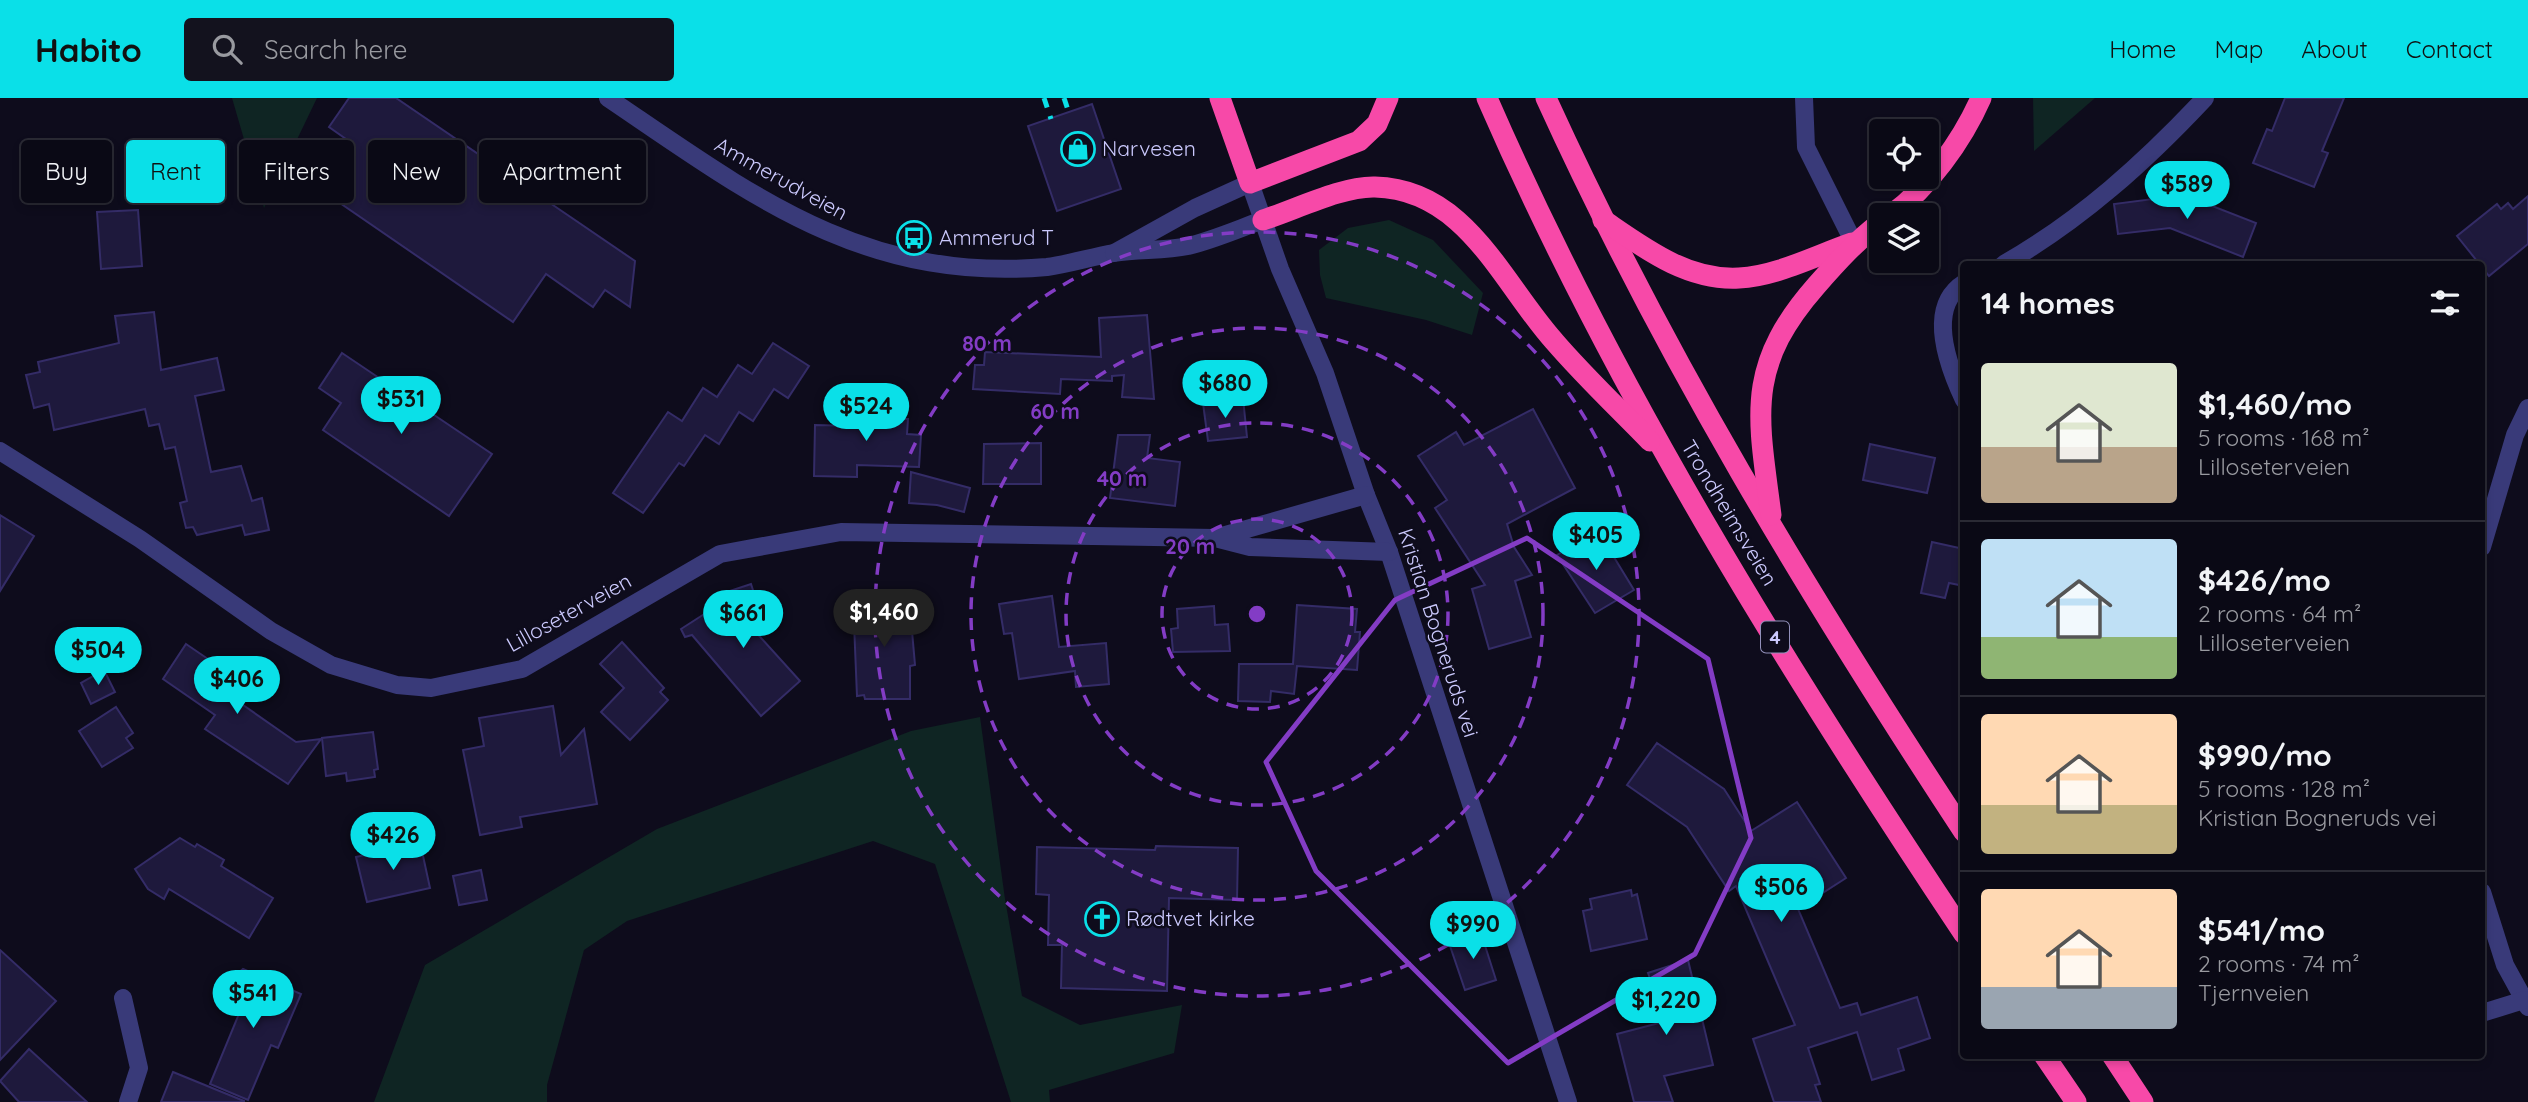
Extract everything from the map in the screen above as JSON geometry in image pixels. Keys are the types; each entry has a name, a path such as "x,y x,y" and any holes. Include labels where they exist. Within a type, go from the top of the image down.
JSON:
{"highway":[{"path":"1220,98 1250,183 1359,141 1377,124 1388,98"},
{"name":"Trondheimsveien","path":"1487,98 1580,298 1667,457 1877,804 1960,928"},
{"name":"Trondheimsveien","path":"1546,98 1602,220 1704,411 1960,826"},
{"path":"1908,203 1944,157 1981,98"},
{"path":"1263,220 1351,190 1373,187 1415,194 1438,205 1464,226 1488,251 1514,291 1553,340 1667,457"},
{"path":"1602,220 1669,262 1710,276 1739,278 1762,274 1854,243"},
{"path":"1773,526 1764,459 1761,394 1764,373 1779,334 1791,315 1854,243 1869,231"},
{"path":"2047,1059 2076,1102"},
{"path":"2115,1059 2143,1102"}],"street":[{"name":"Ammerudveien","path":"608,98 751,193 831,235 867,248 942,264 1015,268 1049,266 1114,253 1186,246 1263,220"},
{"path":"1804,98 1806,147 1854,243"},
{"path":"2009,261 2064,227 2101,197 2157,150 2205,98"},
{"name":"Ammerudveien","path":"1114,253 1195,208 1250,183"},
{"name":"Kristian Bogneruds vei","path":"1250,183 1325,373 1366,495 1389,552 1568,1102"},
{"path":"1960,287 1950,297 1943,328 1953,377 1960,392"},
{"path":"2485,537 2515,435 2528,408"},
{"name":"Lilloseterveien","path":"0,451 140,540 271,631 331,665 397,685 431,688 522,669 720,554 841,532 1215,538 1250,547 1389,552"},
{"name":"Lilloseterveien","path":"1215,538 1366,495"},
{"path":"2485,902 2505,965 2526,1004 2485,1012"},
{"path":"123,998 139,1068 128,1102"}],"highlighted area":[{"path":"1527,538 1708,659 1751,838 1695,954 1508,1063 1316,871 1266,762 1395,600"}],"green space":[{"path":"232,98 317,98 297,140 244,140"},
{"path":"2033,98 2095,98 2034,151"},
{"path":"1389,220 1433,240 1483,293 1472,335 1426,320 1326,298 1320,275 1319,250 1348,228"},
{"path":"980,717 1005,899 1022,996 1080,1025 1182,1005 1174,1053 1049,1090 1050,1102 1011,1102 935,864 873,841 627,921 584,950 547,1085 547,1102 374,1102 425,965 657,829 911,731"}],"building":[{"path":"349,98 396,98 458,140 368,140 368,203 465,203 465,145 479,155 479,203 550,203 635,261 630,307 605,290 593,307 546,274 513,322 340,203 354,203 354,140 347,140 329,127"},
{"path":"2285,98 2344,98 2322,151 2328,153 2314,187 2253,163 2267,129 2272,131"},
{"path":"1092,104 1121,189 1057,211 1028,126"},
{"path":"2184,195 2256,223 2243,257 2170,228 2118,234 2114,204"},
{"path":"2528,196 2528,244 2489,276 2485,271 2485,261 2477,261 2457,236 2497,204 2501,209 2508,203 2513,209"},
{"path":"138,210 142,266 101,269 97,212"},
{"path":"154,312 161,370 217,358 224,390 195,396 211,472 241,466 252,501 262,498 269,530 245,535 242,525 197,535 193,527 186,528 180,503 187,501 175,447 165,449 159,424 149,426 145,409 54,430 49,404 34,408 26,375 40,372 38,362 119,343 115,316"},
{"path":"1147,315 1154,399 1122,397 1124,375 1112,376 1112,381 1061,379 1060,394 973,389 975,365 984,365 985,352 1101,357 1099,318"},
{"path":"773,343 809,366 788,398 774,389 753,421 739,412 719,444 705,435 684,466 679,463 643,513 613,493 668,412 682,421 703,388 717,397 738,365 752,374"},
{"path":"342,353 492,454 449,516 323,430 341,403 319,388"},
{"path":"1243,398 1247,437 1208,441 1203,403"},
{"path":"871,402 901,403 901,419 908,419 907,434 921,435 919,467 857,465 857,477 814,476 815,425 855,426 856,412 871,412"},
{"path":"1533,409 1575,488 1507,524 1514,547 1532,575 1515,581 1531,637 1489,649 1472,589 1485,585 1435,508 1447,500 1418,456 1456,432 1464,445"},
{"path":"1118,435 1150,435 1147,458 1180,462 1175,506 1110,498"},
{"path":"1041,443 1041,484 983,484 984,444"},
{"path":"1870,444 1935,458 1927,493 1863,480"},
{"path":"911,472 970,488 964,512 937,505 909,503"},
{"path":"0,515 34,536 0,591"},
{"path":"1598,531 1634,590 1595,613 1557,555"},
{"path":"1932,542 1960,548 1960,585 1949,583 1945,598 1921,593"},
{"path":"751,584 760,612 743,618 800,681 761,716 692,635 685,637 681,629 726,600 724,593"},
{"path":"1052,596 1059,647 1106,643 1109,684 1076,687 1075,671 1019,679 1012,633 1004,634 999,604"},
{"path":"909,597 915,665 910,666 910,699 865,699 864,695 857,696 854,623 863,623 863,598"},
{"path":"1297,605 1357,609 1355,632 1360,632 1357,670 1297,666 1294,694 1271,691 1270,702 1238,701 1239,664 1293,664"},
{"path":"1214,606 1215,625 1228,624 1230,651 1173,652 1171,629 1178,628 1177,609"},
{"path":"622,642 664,688 660,692 668,700 630,740 601,712 624,688 600,664"},
{"path":"186,644 243,683 233,698 296,742 321,739 288,784 205,729 215,715 163,679"},
{"path":"104,670 115,692 91,704 81,683"},
{"path":"553,706 561,755 584,729 597,804 520,817 522,827 480,835 463,750 484,746 479,718"},
{"path":"116,707 133,733 126,738 133,748 102,767 79,731"},
{"path":"373,732 378,769 374,770 375,777 347,781 346,773 326,776 322,738"},
{"path":"1657,743 1724,789 1751,831 1797,802 1846,878 1798,909 1840,1008 1857,1003 1861,1015 1917,997 1930,1038 1898,1049 1904,1070 1872,1080 1857,1032 1808,1048 1820,1084 1815,1085 1821,1102 1774,1102 1753,1039 1795,1025 1736,886 1729,891 1687,827 1627,785"},
{"path":"180,838 195,847 197,844 224,860 221,866 273,898 249,938 169,889 164,899 148,889 135,869"},
{"path":"420,842 430,888 367,902 356,857"},
{"name":"Rødtvet kirke","path":"1156,846 1238,848 1237,900 1169,898 1167,991 1061,988 1062,945 1048,945 1049,895 1036,894 1037,847 1155,850"},
{"path":"481,870 487,900 459,905 453,876"},
{"path":"1631,890 1632,896 1637,894 1647,939 1591,951 1583,911 1592,909 1590,899"},
{"path":"1481,933 1496,980 1465,990 1449,943"},
{"path":"0,950 56,1001 0,1060"},
{"path":"1688,960 1713,1065 1664,1076 1673,1102 1634,1102 1617,1034 1659,1023 1657,1016 1662,1014 1648,973"},
{"path":"243,969 301,994 278,1048 271,1045 248,1100 210,1084 241,1009 222,987"},
{"path":"29,1049 87,1102 19,1102 0,1081"},
{"path":"173,1072 244,1101 244,1102 161,1102"}],"railway":[{"path":"1044,98 1051,119"},
{"path":"1064,98 1069,113"}],"place":[{"name":"Narvesen","path":"1078,149"},
{"name":"Ammerud T","path":"914,238"},
{"name":"Rødtvet kirke","path":"1102,919"}]}
